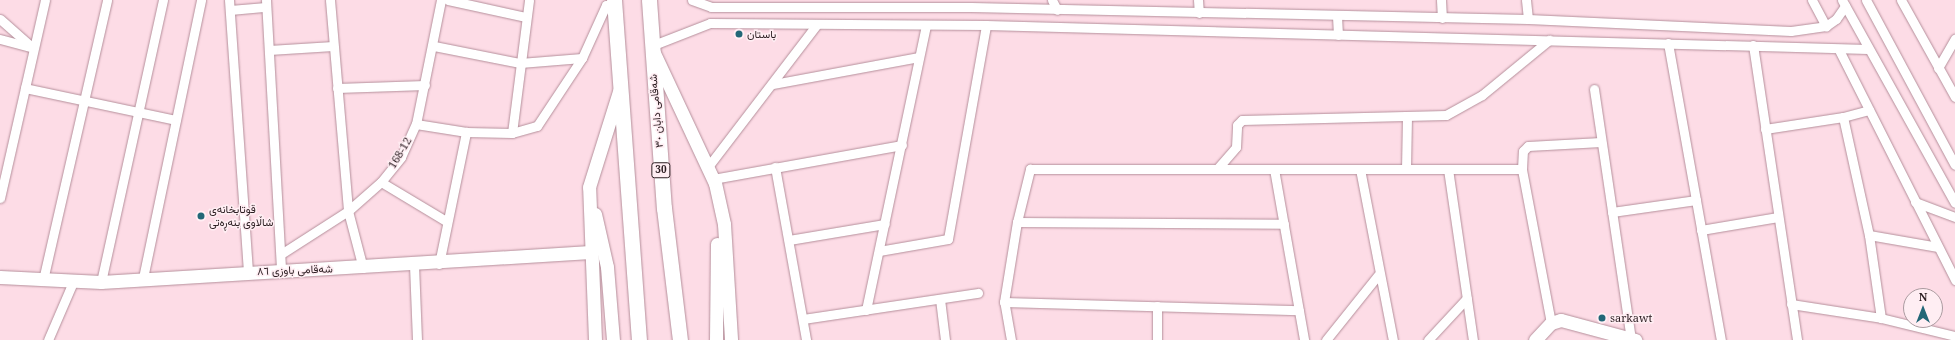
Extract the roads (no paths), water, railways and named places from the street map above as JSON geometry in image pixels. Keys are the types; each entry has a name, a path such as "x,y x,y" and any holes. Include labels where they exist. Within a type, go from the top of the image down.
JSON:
{"main road":[{"name":"شەقامی دابان ٣٠","path":"649,0 651,46 680,340"},
{"path":"614,3 639,340"}],"street":[{"path":"43,280 108,0"},
{"path":"101,282 163,0"},
{"path":"143,278 201,0"},
{"path":"229,0 248,273"},
{"path":"330,0 348,211 363,268"},
{"name":"168-12","path":"280,254 348,211 381,182 400,157 416,124 434,46 441,0"},
{"path":"448,0 526,17"},
{"path":"512,133 529,0"},
{"path":"692,0 710,3 1528,19 1803,31 1826,26 1836,20 1843,3"},
{"path":"971,7 979,0"},
{"path":"1052,0 1057,10"},
{"path":"1198,0 1198,13"},
{"path":"1441,0 1442,18"},
{"path":"1526,0 1528,19"},
{"path":"1812,0 1826,26"},
{"path":"1866,0 1955,165"},
{"path":"1901,0 1955,96"},
{"path":"0,198 25,88 41,2"},
{"path":"416,124 466,132 512,133 537,126 582,58 606,5 614,3"},
{"path":"710,3 710,23"},
{"path":"1843,3 1955,203"},
{"path":"230,10 266,4 282,270"},
{"path":"1337,16 1338,35"},
{"path":"0,19 33,48"},
{"path":"730,340 724,224 718,198 696,137 651,46 710,23 986,26 1752,45 1839,50 1868,49"},
{"path":"710,174 817,24"},
{"path":"866,310 902,145 926,25"},
{"path":"879,251 948,239 986,26"},
{"path":"1708,28 1709,44"},
{"path":"0,39 33,48"},
{"path":"1938,68 1955,39"},
{"path":"1217,169 1236,147 1237,125 1242,120 1438,116 1460,109 1549,40"},
{"path":"1668,43 1721,340"},
{"path":"1752,45 1797,340"},
{"path":"269,50 333,46"},
{"path":"434,46 520,63 582,58"},
{"path":"1839,50 1955,280"},
{"path":"773,84 919,58"},
{"path":"337,88 425,85"},
{"path":"25,88 176,120"},
{"path":"596,340 590,252 589,187 620,88"},
{"path":"1536,340 1551,323 1561,320 1597,335 1633,339 1594,89"},
{"path":"1765,129 1843,117 1869,110"},
{"path":"1406,169 1407,116"},
{"path":"1843,117 1869,235 1881,318"},
{"path":"439,264 446,222 466,132"},
{"path":"1551,323 1522,169 1523,151 1528,146 1602,142"},
{"path":"710,174 775,167 902,145"},
{"path":"775,167 806,340"},
{"path":"1011,340 1004,302 1017,222 1030,169 1522,169"},
{"path":"1274,169 1304,340"},
{"path":"1360,169 1378,275 1393,340"},
{"path":"1448,169 1473,340"},
{"path":"381,182 446,222"},
{"path":"589,187 607,267 613,340"},
{"path":"716,340 718,198"},
{"path":"1612,212 1696,200"},
{"path":"1915,202 1955,217"},
{"path":"1701,230 1778,217"},
{"path":"1017,222 1284,224"},
{"path":"789,240 885,224"},
{"path":"1869,235 1938,247"},
{"name":"شەقامی باوزی ٨٦","path":"0,277 73,282 101,282 143,278 282,270 439,264 590,252"},
{"path":"414,265 417,340"},
{"path":"1326,340 1378,275"},
{"path":"48,340 73,282"},
{"path":"802,319 978,293"},
{"path":"1428,340 1467,298"},
{"path":"940,299 945,340"},
{"path":"1004,302 1299,310"},
{"path":"1791,304 1881,318 1942,337 1955,336"},
{"path":"1157,306 1157,340"}],"place":[{"name":"باستان","path":"739,34"},
{"name":"قوتابخانەی شاڵاوی بنەڕەتی","path":"201,216"},
{"name":"sarkawt","path":"1602,318"}]}
